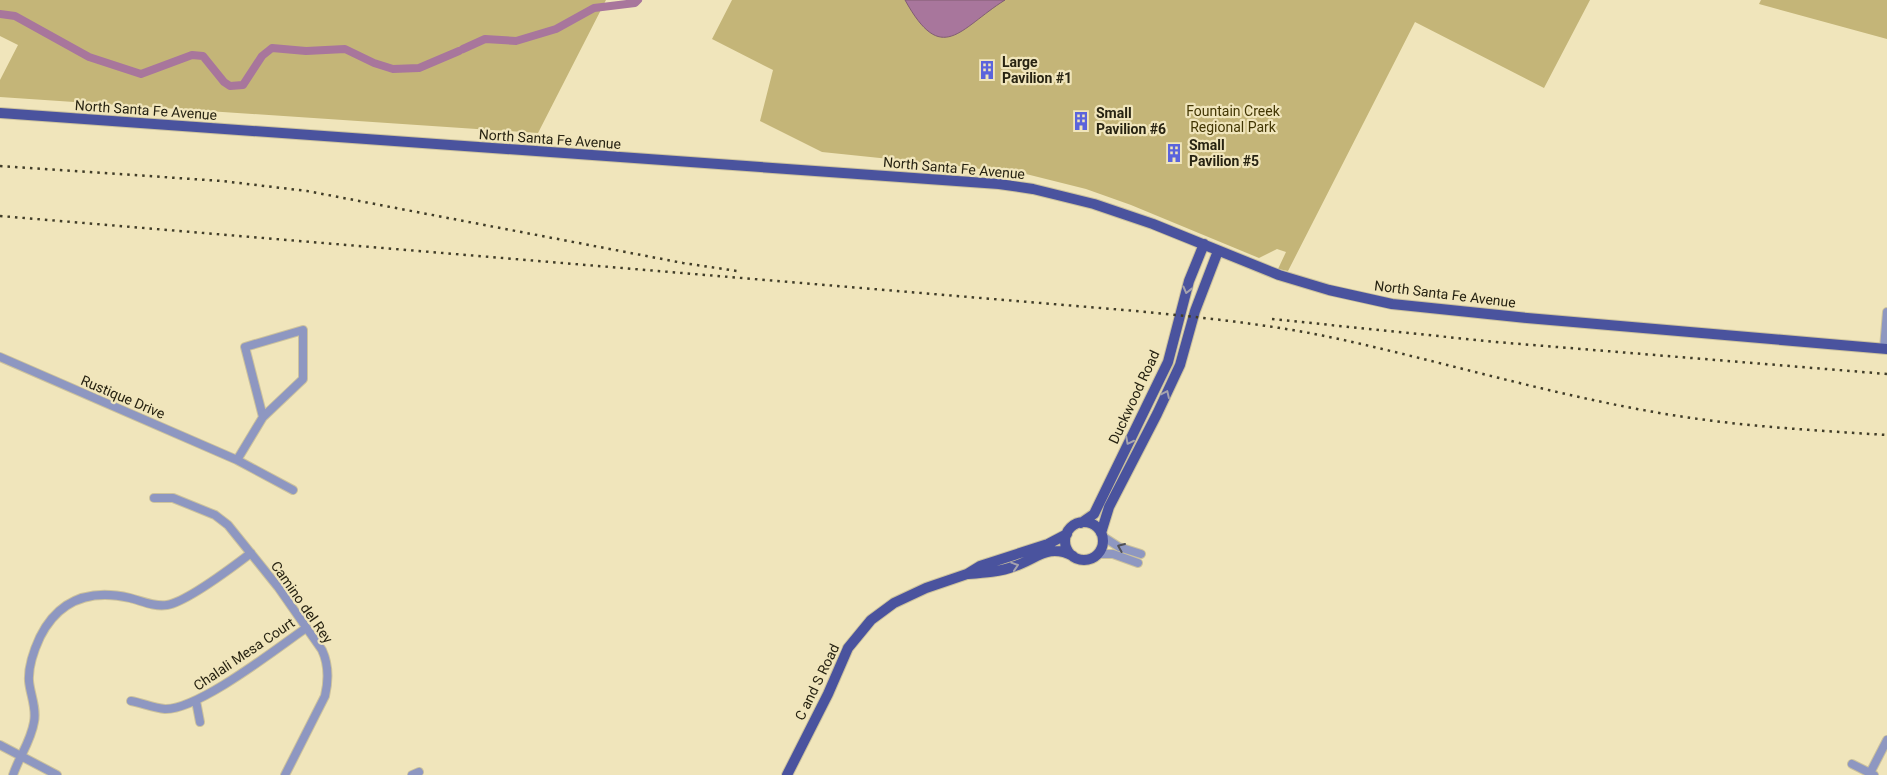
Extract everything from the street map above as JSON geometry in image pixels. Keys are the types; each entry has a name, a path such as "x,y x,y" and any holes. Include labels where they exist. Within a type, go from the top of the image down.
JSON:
{"main road":[{"name":"North Santa Fe Avenue","path":"0,113 999,184 1033,189 1094,204 1153,224 1279,275 1312,285 1398,305 1527,318 1886,348"},
{"name":"Duckwood Road","path":"1080,523 1094,514 1168,362 1189,281 1204,244"},
{"name":"Duckwood Road","path":"1102,534 1108,507 1157,414 1180,365 1195,311 1218,251"},
{"path":"1080,523 1092,524 1102,534 1102,545 1097,554 1090,559 1084,560 1073,556 1066,546 1067,534 1070,529 1080,523"},
{"name":"C and S Road","path":"787,775 828,694 848,648 871,620 894,603 926,588 967,574 980,566 1048,544 1067,534"},
{"name":"C and S Road","path":"967,574 984,573 1012,567 1049,550 1064,552 1073,556"}],"street":[{"path":"1886,348 1887,312"},
{"path":"237,460 263,417 303,379 303,330 245,346 263,417"},
{"name":"Rustique Drive","path":"0,357 237,460 293,490"},
{"name":"Camino del Rey","path":"154,498 173,498 215,515 228,525 278,587 326,659 328,682 325,696 285,775"},
{"path":"1102,534 1119,548 1141,554"},
{"path":"12,775 34,722 34,705 29,682 29,668 40,636 60,611 72,602 86,596 103,594 114,594 155,605 168,605 180,600 217,577 251,553"},
{"path":"1097,554 1113,554 1138,563"},
{"name":"Chalali Mesa Court","path":"131,701 164,709 183,706 196,701 238,675 306,628"},
{"name":"Chalali Mesa Court","path":"196,701 200,722"},
{"path":"1852,764 1871,774 1887,740"},
{"path":"0,745 57,775"}],"green space":[{"path":"0,0 606,0 538,133 0,97 0,80 18,45 0,36"},
{"name":"Fountain Creek Regional Park","path":"732,0 1590,0 1544,88 1415,22 1288,271 1278,269 1286,252 1277,249 1259,258 1131,205 1086,189 1014,171 1013,174 967,167 822,152 760,121 773,70 712,39"},
{"path":"1761,0 1887,0 1887,39 1759,4"}],"shaded area":[{"path":"905,0 1005,0 963,30 952,36 941,37 930,32 918,20"}],"waterway":[{"path":"463,49 485,39 516,41 556,29 594,8 635,3 638,0"},
{"path":"0,14 15,16 89,57 141,74 192,55 203,56 224,82 230,86 243,85 262,56 272,48 306,51 345,49 374,63 393,69 419,68 459,51"}],"railway":[{"path":"0,166 222,181 307,191 683,263 737,271"},
{"path":"0,216 1216,319 1322,335 1577,397 1654,412 1741,424 1887,435"},
{"path":"1272,319 1496,342 1887,374"}],"place":[{"name":"Large Pavilion #1","path":"987,70"},
{"name":"Small Pavilion #6","path":"1081,121"},
{"name":"Small Pavilion #5","path":"1174,153"}]}
